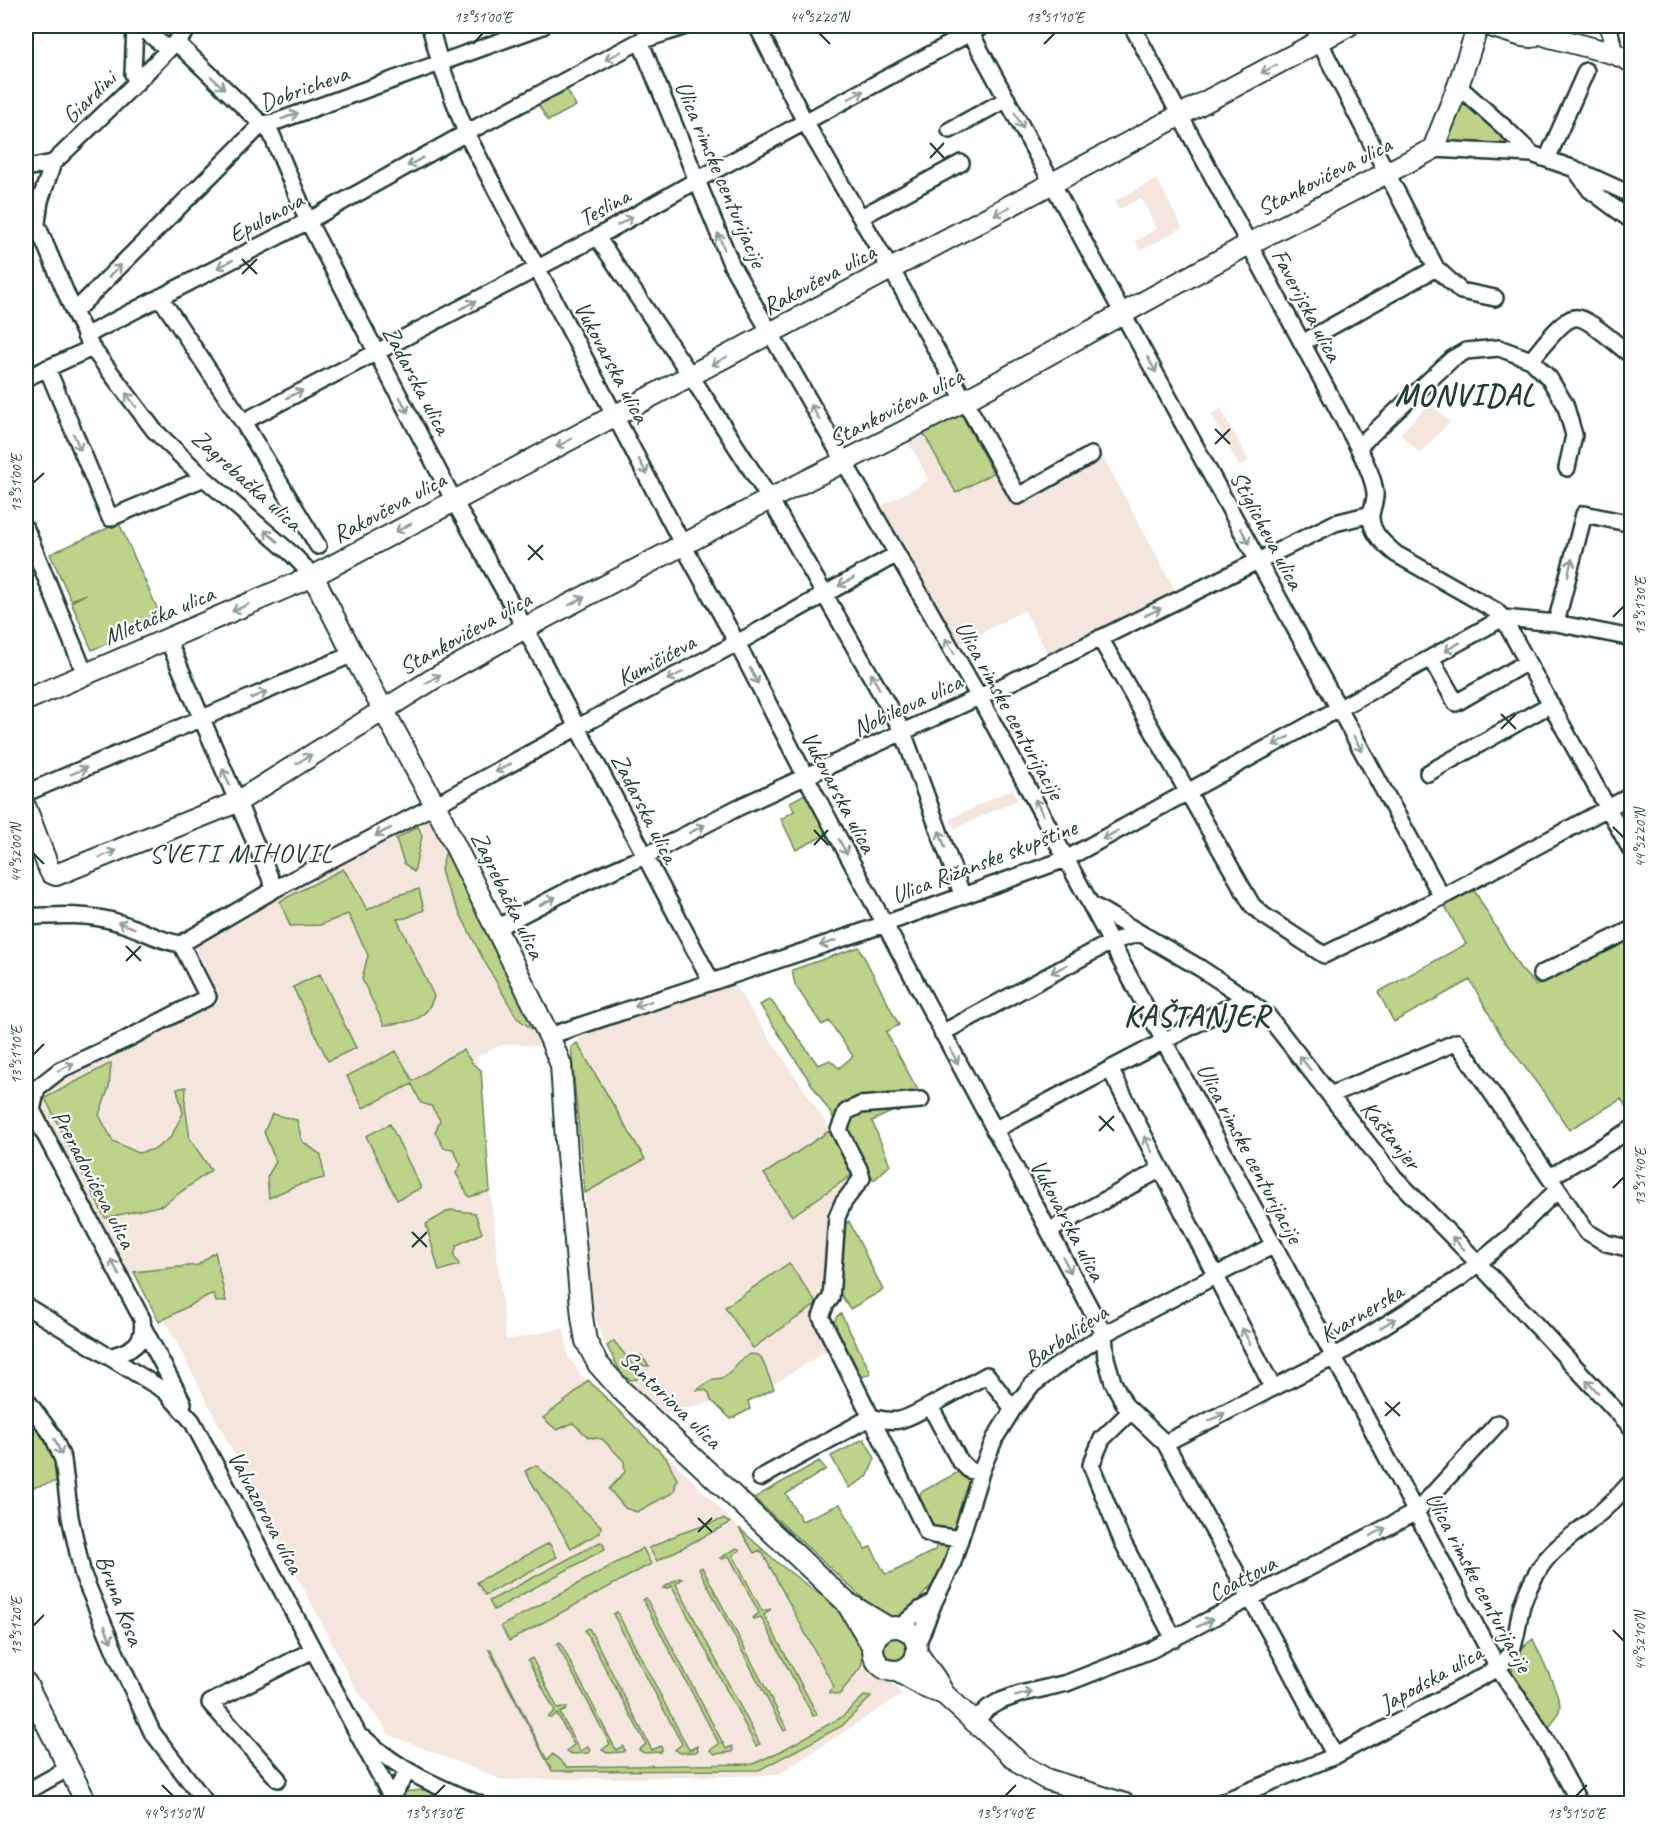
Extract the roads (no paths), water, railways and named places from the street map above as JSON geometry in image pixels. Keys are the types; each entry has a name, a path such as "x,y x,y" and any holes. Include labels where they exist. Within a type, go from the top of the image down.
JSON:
{"main road":[{"name":"Rakovčeva ulica","path":"313,576 1180,116 1317,33 1348,26"},
{"path":"1433,149 1458,86 1478,26"},
{"path":"1490,26 1522,36 1550,37"},
{"path":"1519,26 1623,58"},
{"name":"Stankovićeva ulica","path":"26,808 49,869 54,874 59,874 237,802 383,709 525,628 770,499 964,401 1249,244 1433,149"},
{"name":"Mletačka ulica","path":"26,700 313,576"},
{"name":"Zagrebačka ulica","path":"313,576 435,805 549,1035"},
{"name":"Santoriova ulica","path":"549,1035 561,1065 582,1317 586,1341 591,1353 621,1390 846,1602 873,1647"},
{"name":"Santoriova ulica","path":"846,1602 894,1627"},
{"path":"944,1694 927,1688 897,1671 885,1669 879,1664 873,1647 878,1635 894,1627 911,1634 917,1649 944,1694 1033,1772 1046,1779 1125,1803"},
{"path":"897,1671 910,1666 917,1649"},
{"path":"26,1683 87,1803"}],"street":[{"name":"Zadarska ulica","path":"137,26 172,46 271,133 308,221 454,501 525,628 711,981"},
{"path":"137,26 133,74 137,82"},
{"name":"Giardini","path":"53,163 191,26"},
{"name":"Vukovarska ulica","path":"430,26 440,63 466,133 806,777 1104,1334"},
{"name":"Dobricheva","path":"74,312 262,124 278,121 543,26"},
{"name":"Epulonova","path":"26,378 47,368 160,297 308,221 466,133 640,41 686,26"},
{"path":"758,26 805,122 1018,496 1091,455"},
{"name":"Faverijska ulica","path":"1132,26 1358,447 1373,478 1376,496 1371,514"},
{"path":"1607,26 1623,58"},
{"name":"Teslina","path":"243,422 597,237 974,27"},
{"name":"Stiglicheva ulica","path":"974,27 1007,99 1442,897"},
{"path":"1317,33 1327,57 1436,268 1461,291 1495,298"},
{"name":"Ulica rimske centurijacije","path":"640,41 729,261 979,696 1334,1357 1498,1668 1543,1735 1580,1803"},
{"path":"1547,159 1586,71"},
{"path":"1458,86 1532,154"},
{"path":"950,130 1007,99"},
{"path":"1433,149 1532,154 1575,169 1632,195"},
{"path":"26,168 53,163 40,201 37,223"},
{"path":"861,217 961,163"},
{"path":"1575,169 1590,190 1632,221"},
{"name":"Zagrebačka ulica","path":"26,199 88,342 154,430 204,478 293,555 313,576"},
{"path":"597,237 685,368"},
{"path":"1302,343 1436,268"},
{"path":"160,297 243,422 318,546"},
{"path":"1531,360 1563,324 1574,318 1585,319 1632,356"},
{"path":"1358,447 1452,359 1466,351 1498,348 1531,360 1549,378 1565,404 1574,435 1567,468"},
{"path":"47,368 110,518 204,478"},
{"path":"696,384 770,499 903,732 962,894"},
{"path":"1371,514 1375,532 1383,543 1396,554 1496,611 1503,618 1632,852"},
{"name":"Nobileova ulica","path":"496,928 575,887 645,856 737,808 979,696 1335,523 1371,514"},
{"path":"1556,623 1584,514 1632,524"},
{"path":"26,529 85,674"},
{"name":"Kumičićeva","path":"181,944 275,889 737,643 897,554"},
{"path":"1503,618 1556,623 1632,638"},
{"name":"Ulica Rižanske skupštine","path":"549,1035 884,923 1066,859 1503,618"},
{"path":"1100,638 1252,905 1263,915 1324,955 1442,897 1632,795"},
{"path":"168,640 275,889"},
{"path":"26,793 353,654"},
{"path":"1431,659 1456,703 1527,662"},
{"path":"1428,773 1551,704"},
{"name":"Kaštanjer","path":"1090,904 1200,968 1246,998 1270,1017 1394,1177 1479,1264 1632,1428"},
{"path":"26,917 57,915 105,919 125,924 170,943 181,944"},
{"path":"1541,974 1632,929"},
{"path":"942,1033 1111,942 1140,933"},
{"name":"Preradovićeva ulica","path":"144,1329 142,1319 32,1110 37,1088 60,1070 125,1040 208,997 181,944"},
{"path":"994,1130 1246,998"},
{"path":"1330,1095 1457,1042 1586,1231 1606,1243 1623,1247"},
{"path":"1110,1069 1273,1388"},
{"path":"921,1100 860,1106 846,1112 839,1130 862,1178 843,1203 837,1217 831,1298 821,1317 927,1533 960,1539"},
{"name":"Kvarnerska","path":"1165,1443 1334,1357 1460,1278 1511,1236 1554,1184 1632,1129"},
{"path":"1048,1231 1161,1169"},
{"name":"Barbalićeva","path":"917,1649 934,1602 952,1565 980,1473 995,1438 1031,1386 1104,1334 1274,1245"},
{"name":"Valvazorova ulica","path":"26,1306 165,1391 192,1421 393,1800"},
{"path":"109,1357 129,1350 137,1344 144,1329"},
{"path":"144,1329 192,1421"},
{"path":"1104,1334 1106,1358 1113,1382 1125,1405 1165,1443 1335,1756"},
{"path":"760,1478 871,1417 892,1422 902,1421 987,1375 1013,1409"},
{"name":"Bruna Kosa","path":"26,1398 53,1436 63,1460 70,1517 83,1575 116,1654 152,1732 207,1803"},
{"path":"930,1406 958,1460 969,1470 980,1473"},
{"path":"1131,1411 1102,1439 1091,1465 1122,1541 1174,1639"},
{"name":"Coattova","path":"974,1722 998,1702 1020,1694 1067,1683 1151,1650 1416,1512 1498,1423"},
{"name":"Japodska ulica","path":"1217,1803 1237,1799 1335,1756 1498,1668 1515,1644 1523,1602 1528,1589 1548,1556 1608,1507 1632,1481"},
{"name":"Barbalićeva","path":"894,1627 934,1602"},
{"path":"278,1779 210,1703 313,1650"},
{"path":"353,1726 378,1750 408,1772 439,1788 479,1803"},
{"path":"26,1792 69,1768"},
{"path":"393,1800 408,1772"}],"district":[{"name":"MONVIDAL","path":"1465,395"},
{"name":"SVETI MIHOVIL","path":"241,853"},
{"name":"KAŠTANJER","path":"1197,1016"}]}
